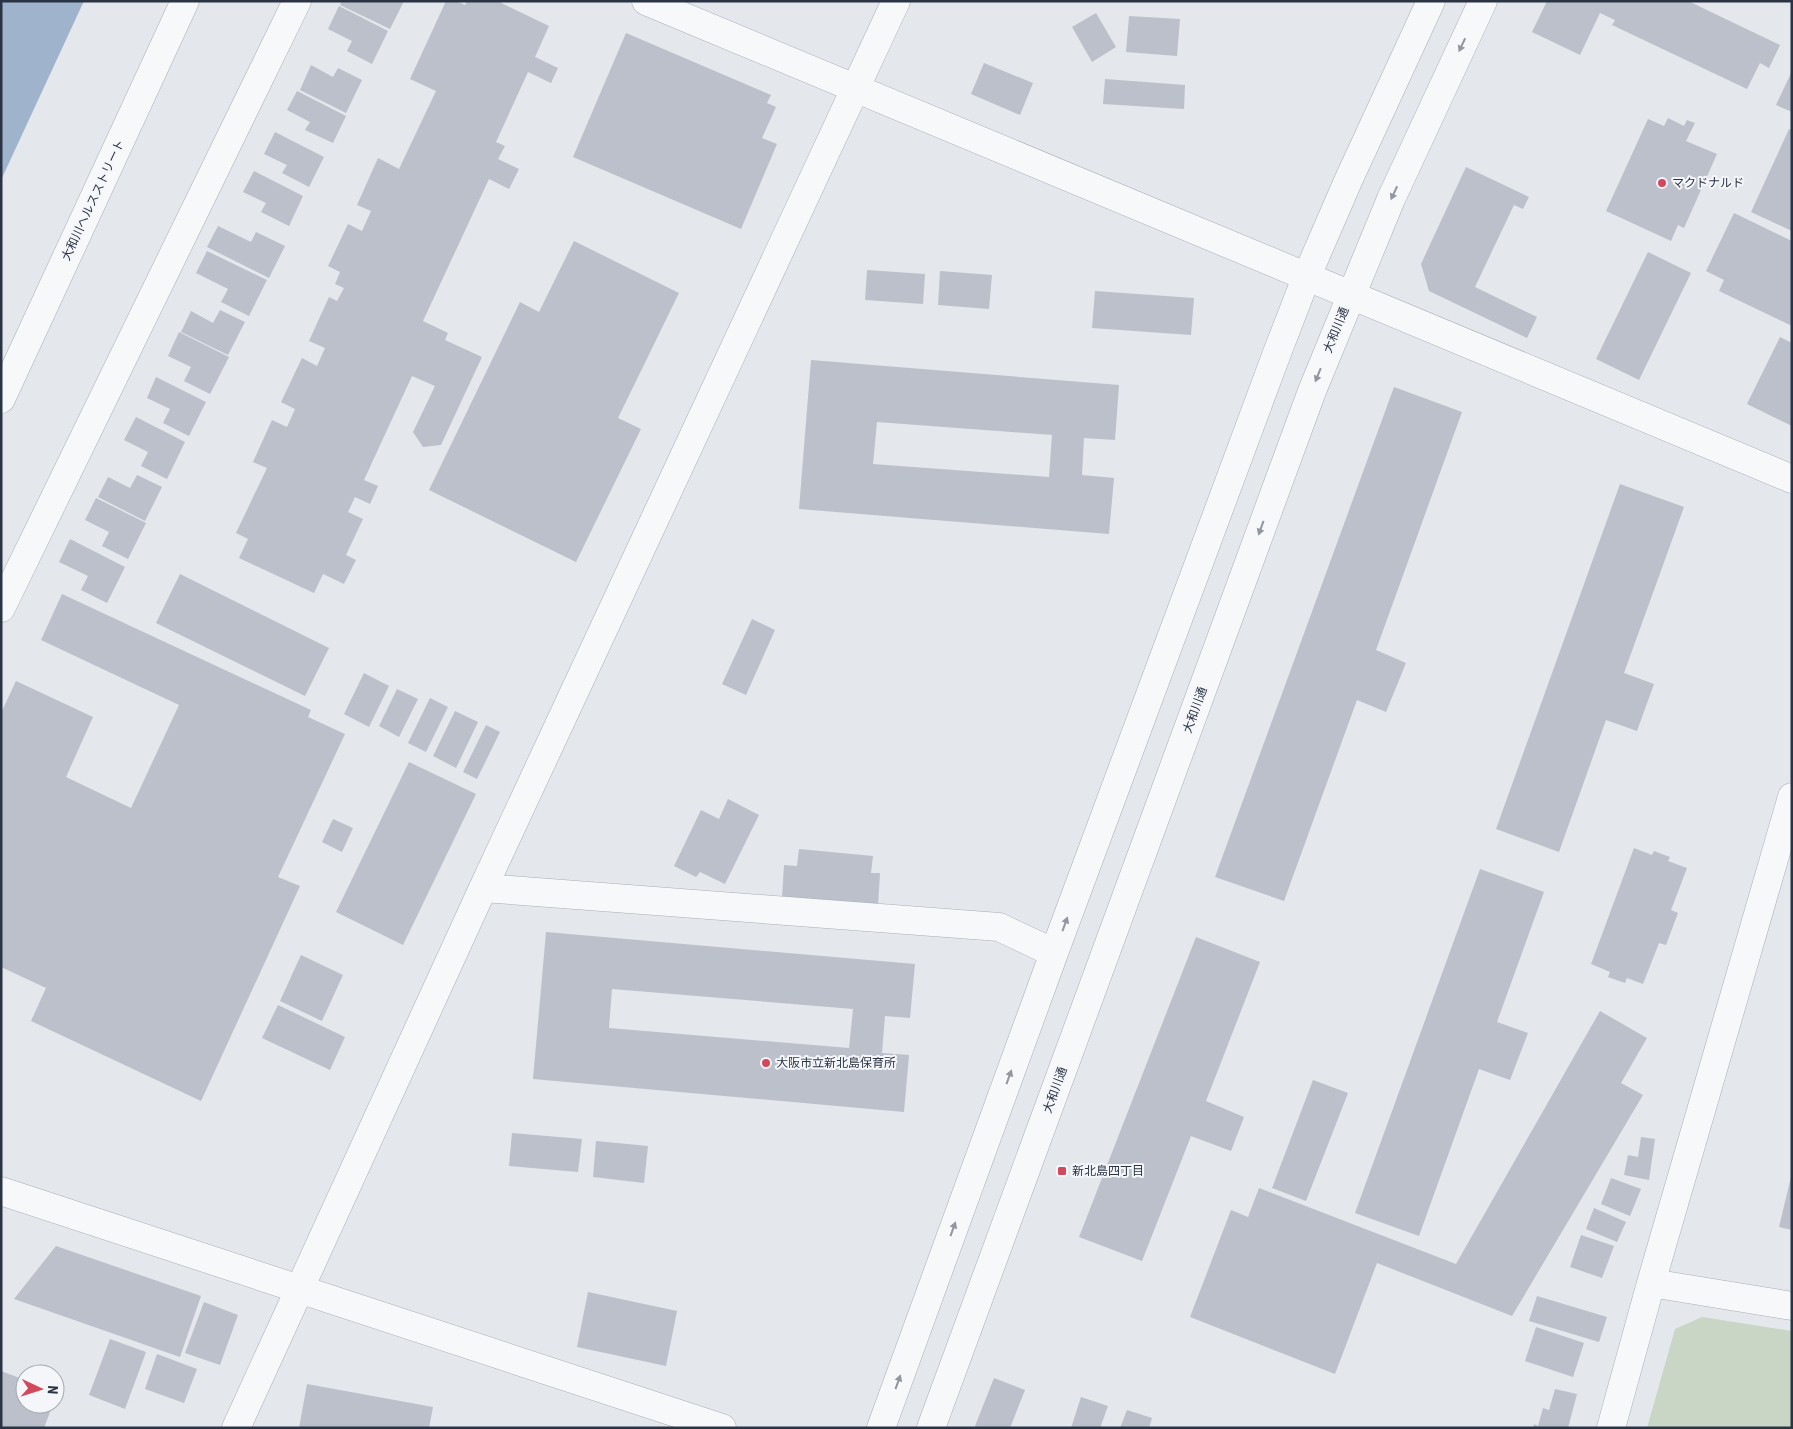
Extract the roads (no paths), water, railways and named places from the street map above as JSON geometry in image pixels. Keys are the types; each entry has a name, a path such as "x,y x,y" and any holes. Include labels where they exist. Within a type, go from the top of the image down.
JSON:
{"street":[{"name":"大和川ヘルスストリート","path":"1,399 185,1"},
{"path":"1,608 297,1"},
{"path":"646,1 1306,278 1792,479"},
{"path":"236,1428 483,888 896,1"},
{"path":"881,1428 1054,953 1271,368 1306,278 1348,181 1431,1"},
{"name":"大和川通","path":"931,1428 1312,391 1391,199 1483,1"},
{"path":"1611,1428 1651,1283 1792,797"},
{"path":"483,888 999,928 1054,953"},
{"path":"1,1191 722,1428"},
{"path":"1651,1283 1792,1306"}],"water":[{"path":"1,1 84,1 1,180"}],"place":[{"name":"マクドナルド","path":"1662,183"},
{"name":"大阪市立新北島保育所","path":"766,1063"},
{"name":"新北島四丁目","path":"1062,1171"}]}
